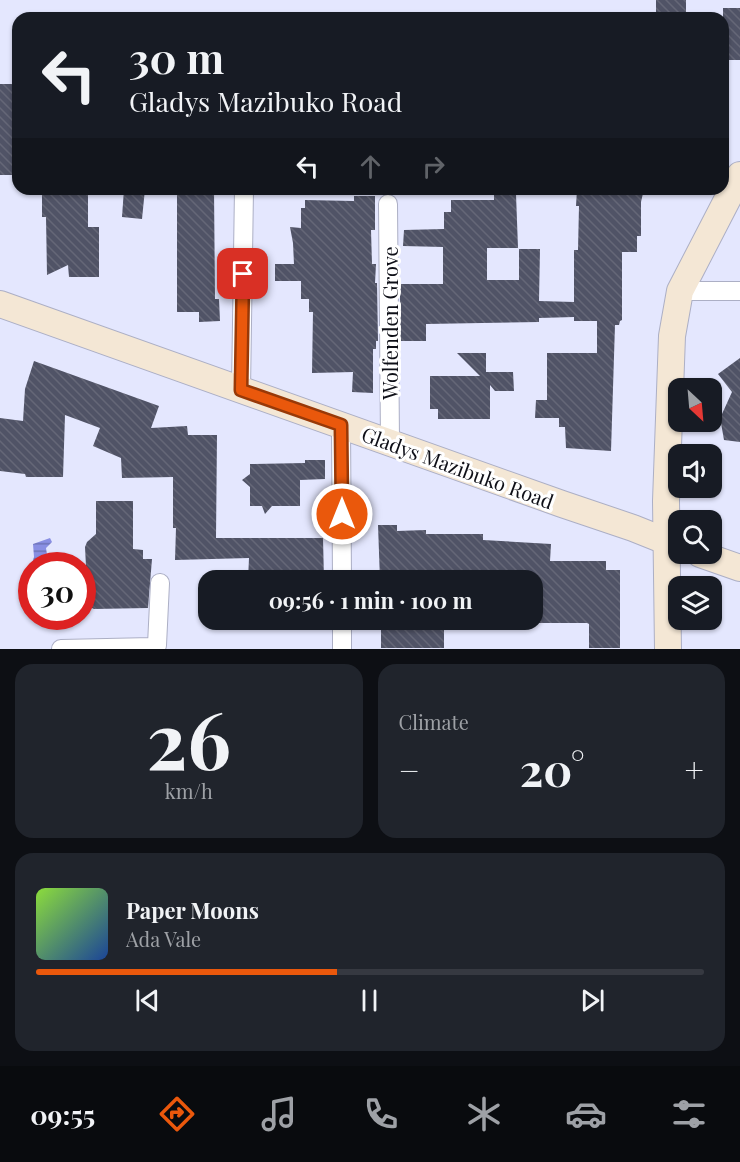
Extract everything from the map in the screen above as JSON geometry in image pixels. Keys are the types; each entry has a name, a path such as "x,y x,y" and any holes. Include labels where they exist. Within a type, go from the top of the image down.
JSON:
{"street":[{"path":"668,513 666,501 672,336 680,291 740,176"},
{"path":"241,390 244,195"},
{"name":"Wolfenden Grove","path":"388,204 390,442"},
{"path":"680,291 740,291"},
{"name":"Gladys Mazibuko Road","path":"0,304 668,542"},
{"path":"341,425 342,570"},
{"path":"722,562 740,568"},
{"path":"668,649 672,564"},
{"path":"61,649 157,645 160,583"},
{"path":"342,630 342,649"}],"water":[{"path":"50,538 52,542 46,548 47,552 34,552 33,544"}],"building":[{"path":"656,0 686,0 686,12 656,12"},
{"path":"723,8 740,8 740,60 729,60 729,12 723,12"},
{"path":"0,84 12,84 12,175 0,175"},
{"path":"42,195 88,195 88,227 99,227 99,277 69,277 68,265 47,275 46,217 42,217"},
{"path":"124,195 144,195 142,219 122,217"},
{"path":"177,195 214,195 215,299 219,299 220,321 199,322 199,312 177,312"},
{"path":"494,195 516,195 518,248 487,248 487,280 519,280 519,249 540,249 539,301 574,302 574,250 578,250 579,206 576,206 577,195 643,195 641,236 637,236 637,252 622,252 622,320 619,325 615,325 611,451 566,448 565,427 559,427 559,418 535,418 536,400 547,400 547,353 597,353 597,321 574,321 574,317 539,318 539,322 426,324 426,341 400,341 400,284 443,284 443,247 403,246 404,230 444,229 444,212 451,212 451,200 494,200"},
{"path":"354,196 375,196 375,230 371,230 372,264 376,264 378,341 376,341 376,349 373,349 373,393 352,392 353,372 312,373 313,312 309,312 309,299 301,299 301,281 275,281 275,264 294,264 290,227 301,228 301,208 305,208 305,200 354,201"},
{"path":"457,353 486,353 486,372 513,372 514,391 495,391 490,385 490,419 438,419 438,409 430,409 430,376 480,376"},
{"path":"740,358 740,442 724,440 722,414 732,392 718,374"},
{"path":"34,361 159,406 151,428 187,426 188,435 217,435 216,538 323,538 324,570 248,570 249,558 175,560 173,477 122,478 121,458 93,446 100,428 65,415 63,477 26,477 25,474 0,471 0,418 23,421 25,389"},
{"path":"305,460 325,460 325,479 300,480 300,506 272,506 265,514 262,506 250,506 250,487 242,480 250,474 250,464 305,463"},
{"path":"96,501 133,501 133,549 143,550 143,559 152,559 148,608 96,609 96,552 85,552 85,547 96,534"},
{"path":"378,525 397,525 397,531 426,530 426,534 483,534 483,540 551,544 550,561 606,561 606,570 620,570 620,648 589,648 589,624 587,623 543,623 543,570 380,570"},
{"path":"381,630 444,630 444,648 381,648"}],"route":[{"path":"243,274 241,390 341,425 342,514"}]}
